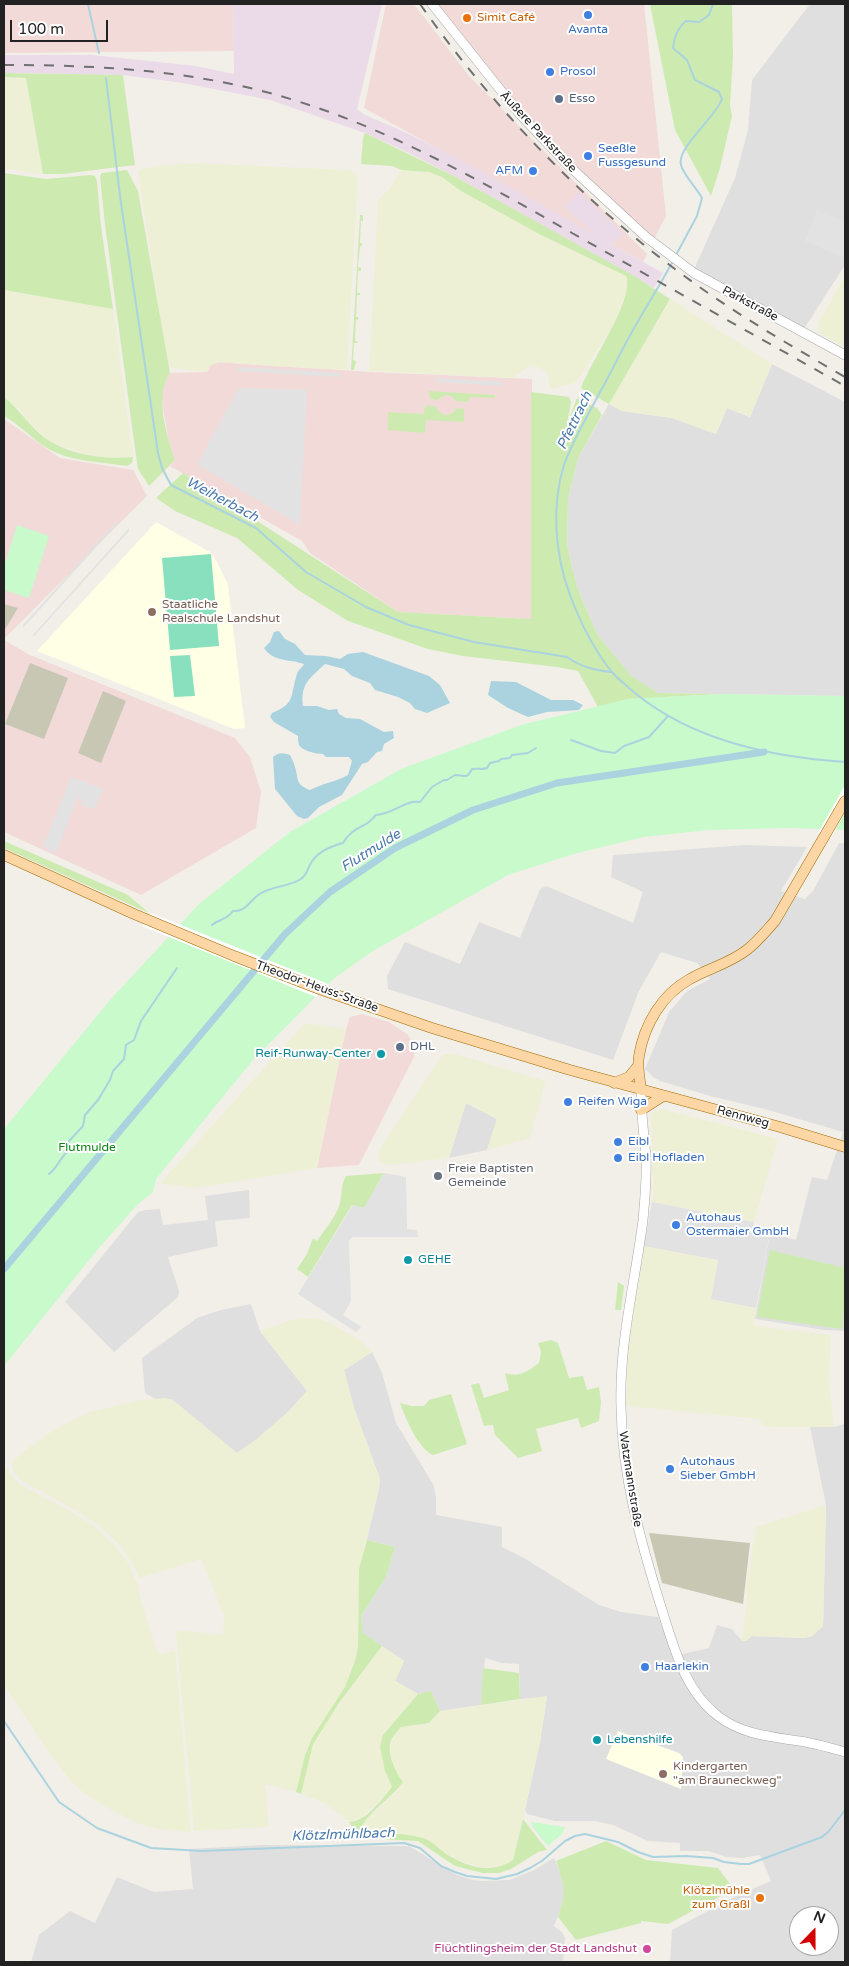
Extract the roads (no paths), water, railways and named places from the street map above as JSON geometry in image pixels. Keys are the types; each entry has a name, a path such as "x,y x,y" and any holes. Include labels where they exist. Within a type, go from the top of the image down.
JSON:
{"main road":[{"path":"640,1090 638,1066 642,1044 650,1022 665,998 681,984 728,962 747,950 775,922 845,801"},
{"name":"Theodor-Heuss-Straße","path":"4,855 146,919 322,990 432,1028 640,1090"},
{"path":"614,1083 628,1077 638,1066"},
{"name":"Rennweg","path":"640,1090 780,1127 845,1147"},
{"path":"642,1110 663,1096"}],"street":[{"name":"Äußere Parkstraße","path":"432,4 518,112 568,165 658,247"},
{"name":"Parkstraße","path":"658,247 685,267 845,356"},
{"name":"Watzmannstraße","path":"640,1090 646,1158 643,1219 622,1346 621,1423 626,1472 636,1524 664,1615 686,1677 696,1694 719,1717 734,1727 760,1735 808,1743 845,1752"}],"water":[{"path":"279,631 285,639 295,644 305,655 340,659 348,654 363,652 429,676 440,685 450,703 427,713 415,709 410,703 398,697 375,690 370,683 352,676 344,669 325,664 307,682 302,698 303,706 317,706 329,710 337,709 339,714 346,718 360,719 384,732 393,731 394,738 384,744 382,751 377,752 368,762 362,764 342,795 319,807 308,818 304,819 297,816 275,789 273,757 281,753 290,755 300,784 310,790 348,775 352,761 349,757 326,757 323,754 303,749 299,745 298,736 274,722 270,717 272,713 280,710 289,702 298,673 304,664 272,656 264,648 270,642 274,632"},
{"path":"491,681 516,682 551,700 573,700 583,705 579,710 547,712 528,717 508,708 488,695"}],"waterway":[{"name":"Weiherbach","path":"88,4 99,53"},
{"name":"Pfettrach","path":"676,255 697,216 702,198 682,169 681,158 690,141 712,115 722,99 719,92 695,80 687,60 673,48 673,44 680,27 686,21 699,22 709,15 713,4"},
{"name":"Weiherbach","path":"106,78 120,196 158,453 162,468 171,485 256,528 306,572 366,607 409,625 474,642 567,657 588,668 611,672"},
{"name":"Pfettrach","path":"673,261 624,346 564,465 557,497 556,530 561,564 570,595 578,615 604,662 619,679 651,705 676,720 730,742 758,750 845,762"},
{"path":"571,740 601,751 615,753 624,746 649,737 668,716"},
{"path":"212,925 233,911 241,910 263,892 301,879 317,856 343,843 351,833 369,822 376,815 409,803 420,802 432,787 455,775 467,776 472,769 487,768 490,763 510,758 512,755 528,753 536,748"},
{"name":"Flutmulde","path":"4,1269 285,934 330,892 395,848 473,810 557,783 764,752"},
{"path":"49,1174 68,1151 69,1141 83,1126 85,1115 98,1100 113,1071 124,1059 126,1045 134,1040 141,1021 177,968"},
{"name":"Klötzlmühlbach","path":"4,1721 59,1802 97,1828 151,1848 202,1851 404,1843 420,1848 441,1866 455,1872 467,1876 496,1879 517,1874 530,1868 542,1861 565,1841 585,1834 618,1842 653,1857 686,1856 749,1864 822,1837 845,1810"}],"railway":[{"path":"420,4 476,78 507,114 606,213 679,272 719,301 845,377"},
{"path":"4,65 73,66 176,75 243,87 316,107 429,155 845,386"}],"place":[{"name":"Avanta","path":"588,15"},
{"name":"Simit Café","path":"467,18"},
{"name":"Prosol","path":"550,72"},
{"name":"Esso","path":"559,99"},
{"name":"Seeßle Fussgesund","path":"588,156"},
{"name":"AFM","path":"533,171"},
{"name":"Staatliche Realschule Landshut","path":"152,612"},
{"name":"DHL","path":"400,1047"},
{"name":"Reif-Runway-Center","path":"381,1054"},
{"name":"Reifen Wiga","path":"568,1102"},
{"name":"Eibl","path":"618,1142"},
{"name":"Eibl Hofladen","path":"618,1158"},
{"name":"Freie Baptisten Gemeinde","path":"438,1176"},
{"name":"Autohaus Ostermaier GmbH","path":"676,1225"},
{"name":"GEHE","path":"408,1260"},
{"name":"Autohaus Sieber GmbH","path":"670,1469"},
{"name":"Haarlekin","path":"645,1667"},
{"name":"Lebenshilfe","path":"597,1740"},
{"name":"Kindergarten \"am Brauneckweg\"","path":"663,1774"},
{"name":"Klötzlmühle zum Graßl","path":"760,1898"},
{"name":"Flüchtlingsheim der Stadt Landshut","path":"647,1949"}]}
